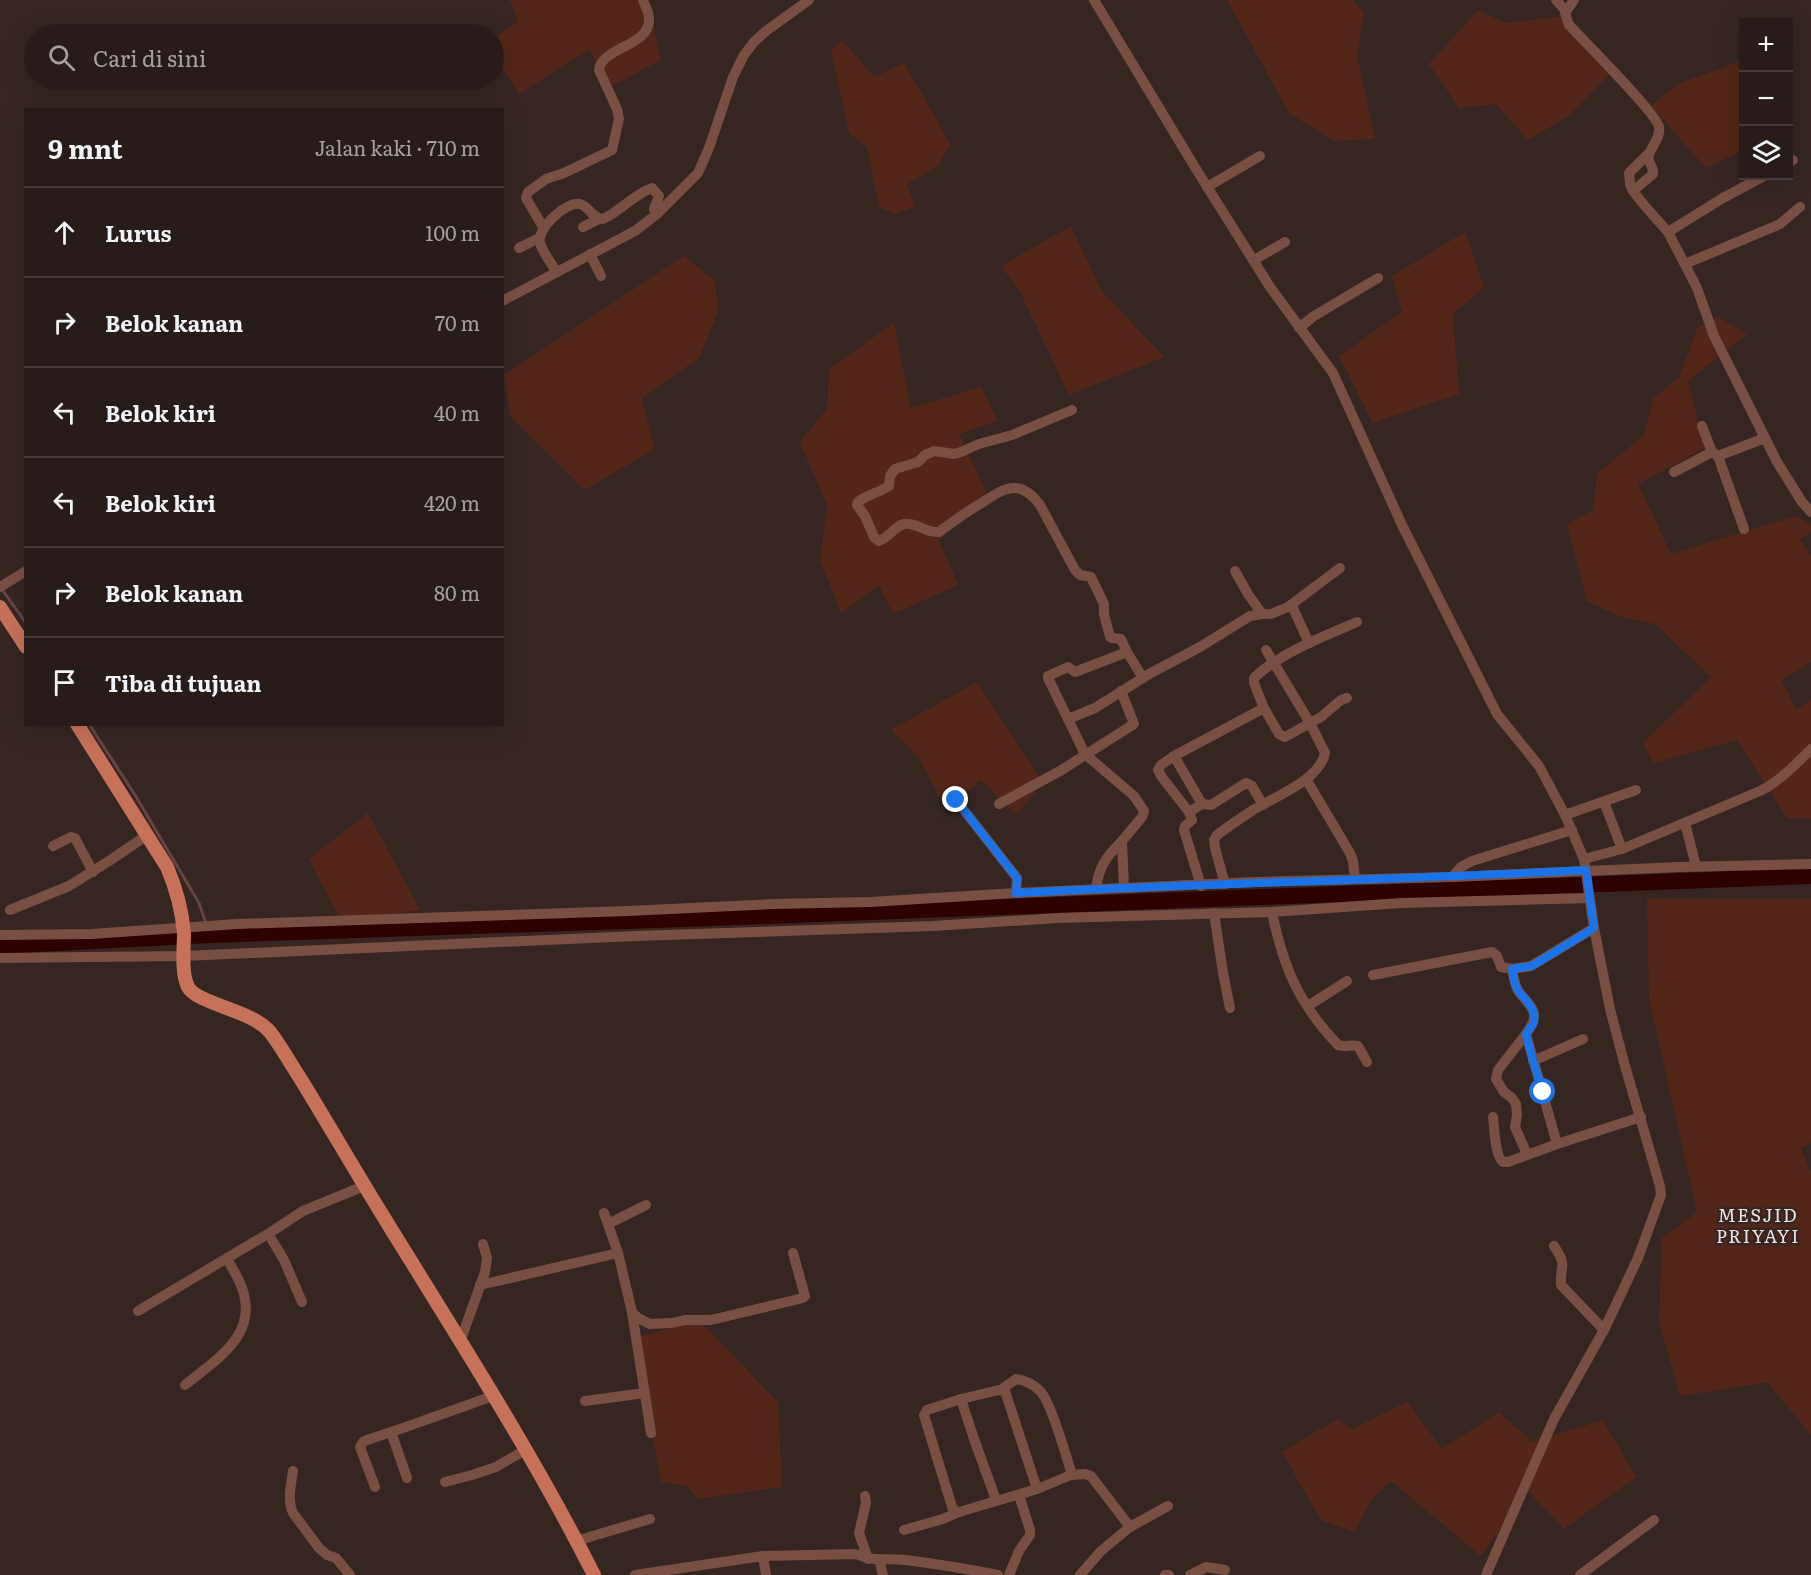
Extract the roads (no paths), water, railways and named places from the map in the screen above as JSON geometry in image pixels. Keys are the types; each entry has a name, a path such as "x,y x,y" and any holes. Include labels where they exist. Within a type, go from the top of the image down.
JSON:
{"main road":[{"path":"0,607 24,644"},
{"path":"78,726 172,878 179,902 183,930 186,980 192,993 254,1018 270,1033 321,1112 493,1396 576,1542 592,1575"}],"street":[{"path":"543,227 526,198 528,192 546,179 612,150 619,118 598,70 599,65 605,58 621,51 646,31 650,21 643,0"},
{"path":"504,299 635,231 657,214 698,173 733,78 744,55 766,31 808,0"},
{"path":"1094,0 1207,187 1299,328 1333,373 1402,525 1497,714 1539,766 1572,830 1585,868 1610,1010 1661,1195 1638,1258 1604,1330 1554,1419 1486,1575"},
{"path":"1556,0 1566,11"},
{"path":"1574,0 1566,11 1566,20 1569,25 1658,122 1659,135 1649,153 1629,173 1630,184 1644,206 1668,232 1697,288 1714,336 1765,438 1785,476 1811,512"},
{"path":"1633,190 1653,174 1654,170 1648,161 1649,153"},
{"path":"1207,187 1260,156"},
{"path":"1668,232 1757,180"},
{"path":"584,227 617,212 651,188 659,196 654,208 657,214"},
{"path":"557,272 540,244 543,227 560,211 576,204 588,209 599,219"},
{"path":"1685,264 1780,224 1800,207"},
{"path":"519,248 540,238"},
{"path":"1254,260 1285,242"},
{"path":"590,254 601,276"},
{"path":"1299,328 1314,316 1378,278"},
{"path":"1072,410 1012,435 979,444 961,452 954,454 934,451 926,454 918,462 895,469 890,476 889,486 866,495 857,505 865,516 874,537 879,540 888,537 901,524 909,524 935,533 994,494 1013,487 1024,489 1033,495 1040,505 1075,570 1080,575 1091,577 1104,604 1110,637 1121,639 1143,678"},
{"path":"1702,426 1744,529"},
{"path":"1674,472 1715,454 1765,438"},
{"path":"1068,719 1095,708 1251,616 1271,614 1288,607 1340,568"},
{"path":"1235,571 1262,614"},
{"path":"2,586 24,572"},
{"path":"1288,607 1294,609 1309,643"},
{"path":"1347,698 1341,700 1321,717 1282,737 1264,708 1254,678 1274,663 1309,643 1357,622"},
{"path":"1226,884 1215,848 1214,840 1217,835 1306,779 1320,765 1325,753 1310,723 1266,650"},
{"path":"1096,889 1098,874 1103,863 1142,817 1143,811 1134,796 1085,754 1048,676 1068,667 1075,672 1127,652"},
{"path":"999,804 1060,771 1134,724 1121,691"},
{"path":"1201,885 1184,830 1192,820 1189,812 1158,770 1174,756 1264,708"},
{"path":"1585,868 1622,849 1773,785 1811,749"},
{"path":"1174,756 1202,804"},
{"path":"1306,779 1350,853 1355,879"},
{"path":"1189,812 1202,804 1210,805 1246,783 1252,786 1263,805"},
{"path":"1565,815 1636,790"},
{"path":"956,800 1017,878 1016,893"},
{"path":"1604,802 1622,849"},
{"path":"1685,823 1696,866"},
{"path":"1452,877 1461,867 1472,861 1572,830"},
{"path":"10,910 69,886 146,836"},
{"path":"53,846 75,837 93,872"},
{"path":"1122,841 1124,888"},
{"path":"0,935 91,934 183,930 237,924 870,902 1096,889 1452,877 1585,868 1811,864"},
{"path":"0,958 933,926 1059,918 1272,912 1401,903 1589,896"},
{"path":"1272,912 1279,946 1292,981 1338,1045 1358,1046 1367,1062"},
{"path":"1214,913 1230,1008"},
{"path":"1373,975 1492,952 1497,956 1501,967 1512,969 1532,966 1594,928"},
{"path":"1512,969 1515,985 1527,1000 1534,1021 1498,1070 1496,1079 1504,1092 1516,1104 1515,1127 1527,1154"},
{"path":"1308,1006 1347,981"},
{"path":"1526,1034 1557,1143"},
{"path":"1533,1061 1583,1039"},
{"path":"1493,1117 1500,1159 1508,1162 1557,1143 1641,1118"},
{"path":"138,1311 303,1211 364,1186"},
{"path":"646,1205 606,1219 618,1253 632,1312 651,1433"},
{"path":"271,1232 269,1237 284,1260 302,1302"},
{"path":"460,1342 485,1272 487,1258 483,1244"},
{"path":"1554,1246 1564,1266 1561,1285 1604,1330"},
{"path":"480,1284 618,1253"},
{"path":"632,1312 650,1324 711,1320 802,1298 805,1296 793,1253"},
{"path":"185,1385 232,1346 241,1333 245,1320 245,1302 241,1285 227,1258"},
{"path":"959,1512 952,1507 924,1415 927,1410 1002,1389 1016,1379 1023,1380 1041,1392 1046,1399 1071,1475"},
{"path":"1002,1389 1005,1391 1037,1490"},
{"path":"585,1401 645,1393"},
{"path":"375,1487 361,1444 364,1441 493,1396"},
{"path":"962,1399 996,1500"},
{"path":"391,1432 407,1478"},
{"path":"445,1482 496,1467 525,1450"},
{"path":"293,1471 290,1507 293,1513 319,1548 327,1555 336,1558 350,1575"},
{"path":"904,1530 996,1500 1037,1490 1071,1475 1085,1474 1091,1476 1130,1527"},
{"path":"1009,1575 1019,1551 1030,1535 1019,1495"},
{"path":"865,1496 866,1503 860,1533 883,1575"},
{"path":"1080,1575 1101,1551 1130,1527 1168,1506"},
{"path":"576,1542 650,1519"},
{"path":"1580,1575 1653,1520"},
{"path":"635,1575 763,1556 856,1554 874,1559 947,1565 998,1575"},
{"path":"763,1556 766,1575"},
{"path":"1190,1575 1206,1567 1225,1570"}],"waterway":[{"path":"1,588 24,620"},
{"path":"90,726 135,795 199,903 210,935"},
{"path":"0,946 210,935 1811,876"}],"district":[{"name":"MESJID PRIYAYI","path":"1758,1224"}]}
